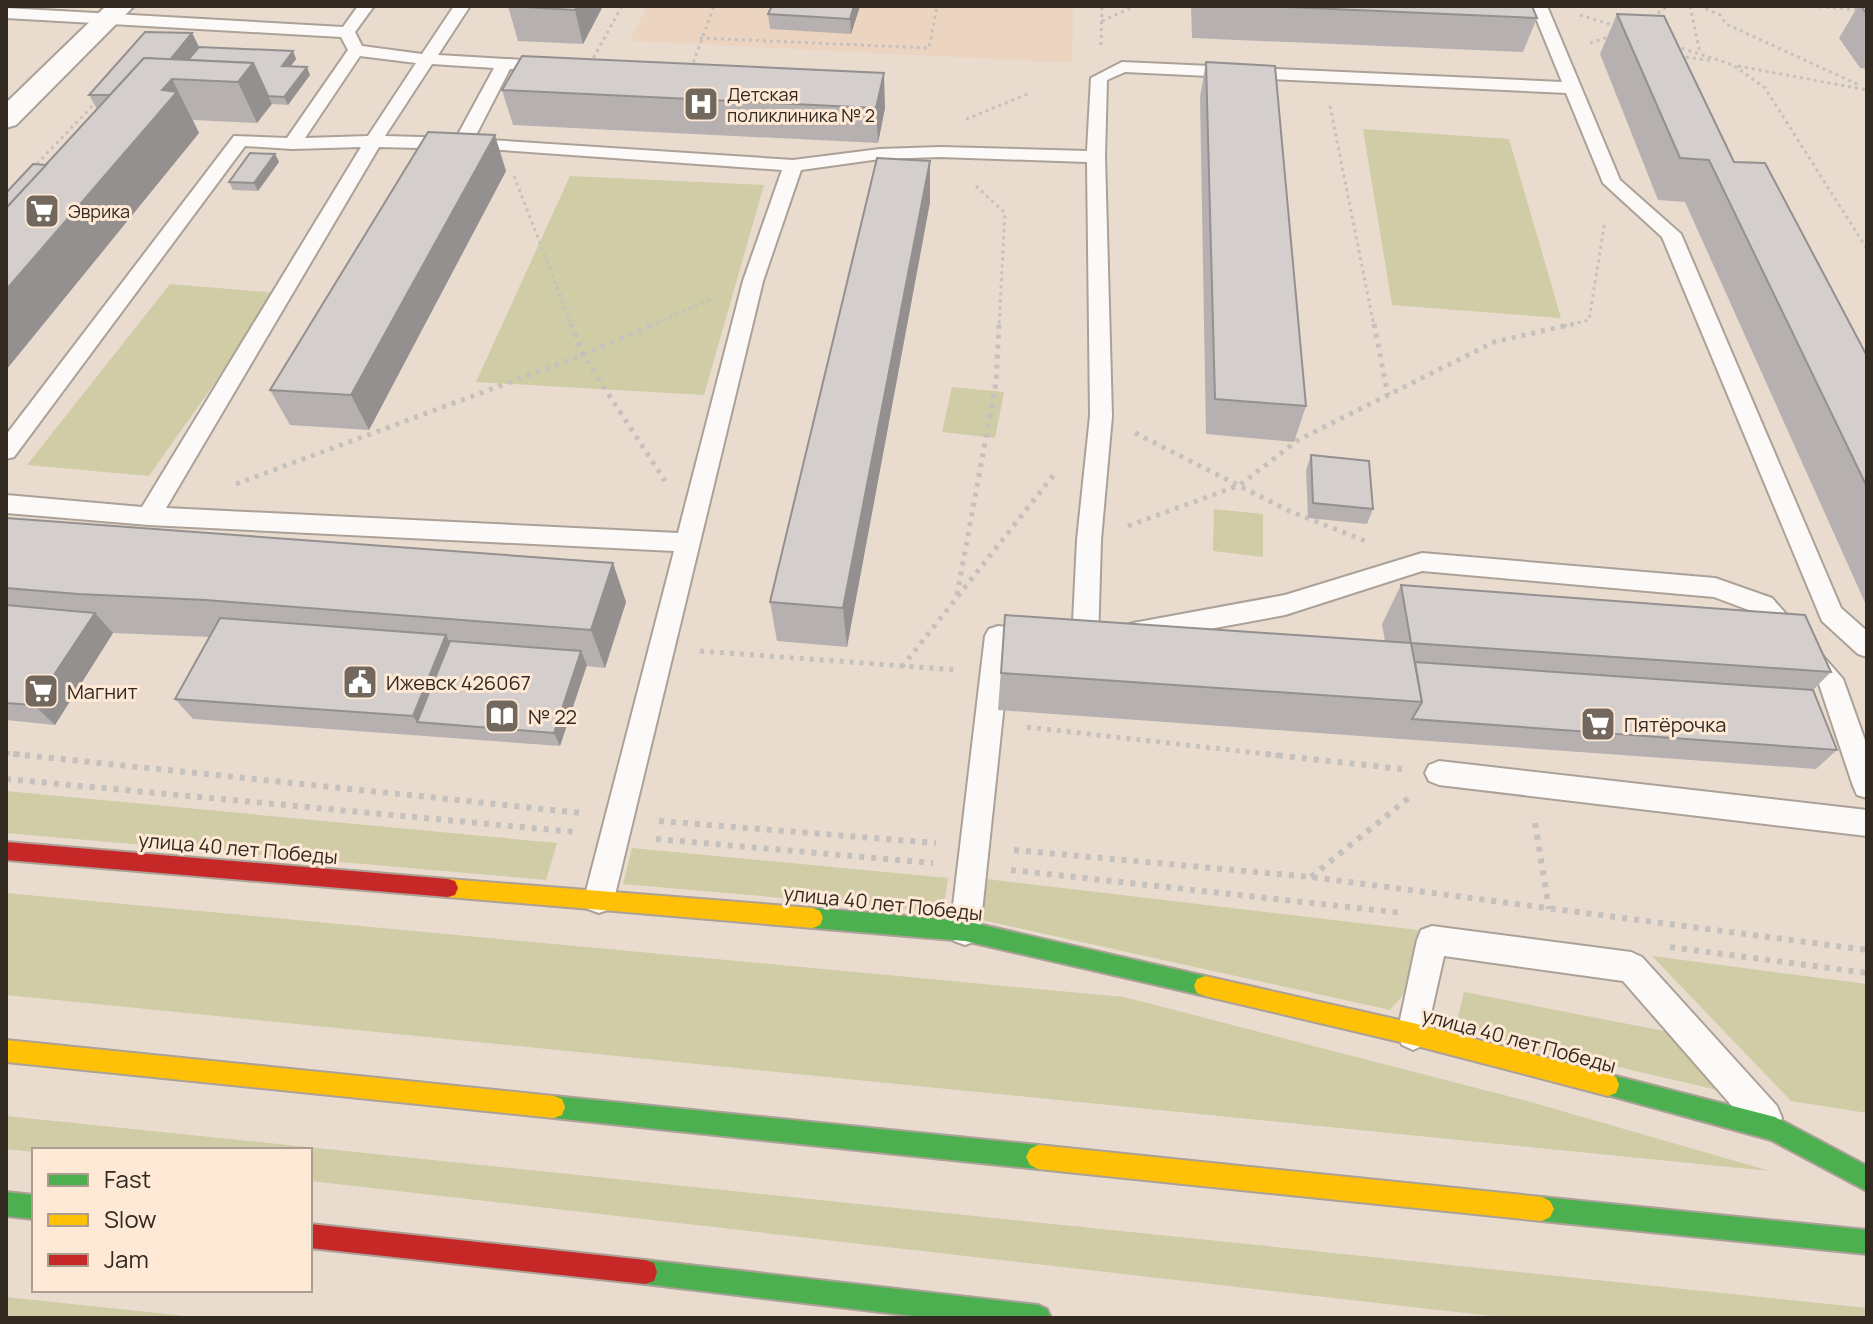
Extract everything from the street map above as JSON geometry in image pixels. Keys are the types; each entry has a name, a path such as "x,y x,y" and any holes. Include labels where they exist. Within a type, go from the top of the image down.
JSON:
{"main road":[{"name":"улица 40 лет Победы","path":"6,851 965,931 1413,1034 1775,1129 1867,1179"},
{"path":"6,1051 1867,1242"},
{"path":"6,1204 32,1207"},
{"path":"312,1236 770,1285 1038,1318"}],"street":[{"path":"6,119 116,11"}],"lane":[{"path":"347,32 366,6"},
{"path":"149,516 373,141 424,59 462,6"},
{"path":"1539,6 1612,183 1671,234 1831,614 1867,647"},
{"path":"6,13 116,11 347,32"},
{"path":"347,32 356,50"},
{"path":"356,50 424,59 588,68"},
{"path":"292,144 356,50"},
{"path":"462,144 504,64"},
{"path":"1085,642 1089,540 1101,416 1096,157 1099,78 1122,67 1575,88"},
{"path":"6,451 240,140 292,144 373,141 502,145 793,165 880,154 940,152 1096,157"},
{"path":"599,899 753,281 793,165"},
{"path":"6,504 149,516 690,533"},
{"path":"965,931 998,636 1085,642 1285,605 1422,562 1715,588 1763,605 1830,679 1867,786"},
{"path":"1439,773 1867,823"},
{"path":"1413,1034 1432,940 1631,967 1775,1129"}],"path":[{"path":"588,68 622,6"},
{"path":"690,74 700,38 714,6"},
{"path":"700,38 929,48 937,6"},
{"path":"1102,21 1135,6"},
{"path":"1652,24 1663,20 1659,12 1668,6"},
{"path":"1690,6 1700,54"},
{"path":"1699,6 1720,15 1726,24 1867,89"},
{"path":"1805,6 1867,10"},
{"path":"1578,14 1617,27"},
{"path":"1558,52 1615,35"},
{"path":"1672,45 1733,65 1765,88 1867,249"},
{"path":"1668,56 1867,89"},
{"path":"1325,76 1388,395"},
{"path":"27,174 100,98"},
{"path":"79,120 93,121"},
{"path":"502,145 583,355 690,533"},
{"path":"940,152 1005,213 996,383 956,598"},
{"path":"1089,540 1240,485 1298,440 1494,342 1589,320 1612,183"},
{"path":"224,488 583,355 753,281"},
{"path":"902,667 1101,416 1287,510 1422,562"},
{"path":"660,648 944,669"},
{"path":"987,723 1399,768"},
{"path":"6,753 620,817 1311,877 1867,950"},
{"path":"1311,877 1439,773"},
{"path":"1528,783 1549,909"}],"shaded area":[{"path":"647,6 1074,6 1072,63 630,41"},
{"path":"1363,129 1509,139 1561,318 1392,305"},
{"path":"570,176 764,185 704,395 476,382"},
{"path":"170,284 278,293 149,476 27,465"},
{"path":"952,387 1004,392 995,438 942,432"},
{"path":"1214,509 1263,514 1263,557 1213,551"},
{"path":"6,791 557,843 546,880 6,833"},
{"path":"632,848 948,878 943,912 623,884"},
{"path":"986,879 1418,930 1403,995 1390,1010 982,920"},
{"path":"6,893 1124,997 1527,1101 1770,1171 6,995"},
{"path":"1652,956 1867,984 1867,1113 1791,1101"},
{"path":"1464,992 1669,1032 1717,1090 1455,1029"},
{"path":"6,1116 1867,1308 1867,1318 1509,1318 312,1181 312,1148 32,1148 32,1152 6,1149"},
{"path":"6,1297 204,1318 6,1318"}],"building":[{"path":"508,6 577,6 575,10"},
{"path":"772,6 854,6 850,19 768,14"},
{"path":"1264,6 1532,6 1537,18"},
{"path":"1617,14 1664,16 1734,162 1765,163 1867,356 1867,487 1709,160 1680,158"},
{"path":"145,32 192,33 170,60 144,58 110,95 89,95"},
{"path":"199,47 293,51 282,66 307,67 284,97 268,96 253,63 188,60"},
{"path":"522,56 884,73 876,108 502,90"},
{"path":"144,58 253,63 238,82 172,79 162,90 177,92 6,290 6,208"},
{"path":"1206,62 1275,66 1306,406 1215,399"},
{"path":"428,132 495,135 351,395 270,390"},
{"path":"250,153 275,154 254,183 229,182"},
{"path":"877,158 930,161 843,608 770,602"},
{"path":"33,164 46,165 6,208 6,193"},
{"path":"1311,455 1369,461 1373,509 1313,503"},
{"path":"6,518 613,563 591,630 206,600 78,594 6,588"},
{"path":"1401,585 1805,615 1831,672 1411,643"},
{"path":"6,605 95,613 34,705 6,703"},
{"path":"1005,615 1411,643 1422,702 1001,673"},
{"path":"220,618 446,635 413,716 175,699"},
{"name":"№ 22","path":"450,641 581,651 554,733 417,722"},
{"path":"1415,662 1813,690 1837,750 1412,719 1422,702"}],"traffic: fast":[{"path":"813,918 965,931 1205,986"},
{"path":"1608,1085 1775,1129 1867,1179"},
{"path":"554,1107 1038,1157"},
{"path":"6,1204 32,1207"},
{"path":"1542,1209 1867,1242"},
{"path":"645,1272 1038,1318"}],"traffic: slow":[{"path":"448,888 813,918"},
{"path":"1205,986 1413,1034 1608,1085"},
{"path":"6,1051 554,1107"},
{"path":"1038,1157 1542,1209"}],"traffic: jam":[{"path":"6,851 448,888"},
{"path":"312,1236 645,1272"}],"place":[{"name":"Детская поликлиника № 2","path":"701,104"},
{"name":"Эврика","path":"42,211"},
{"name":"Ижевск 426067","path":"360,682"},
{"name":"Магнит","path":"41,691"},
{"name":"№ 22","path":"502,716"},
{"name":"Пятёрочка","path":"1598,724"}]}
